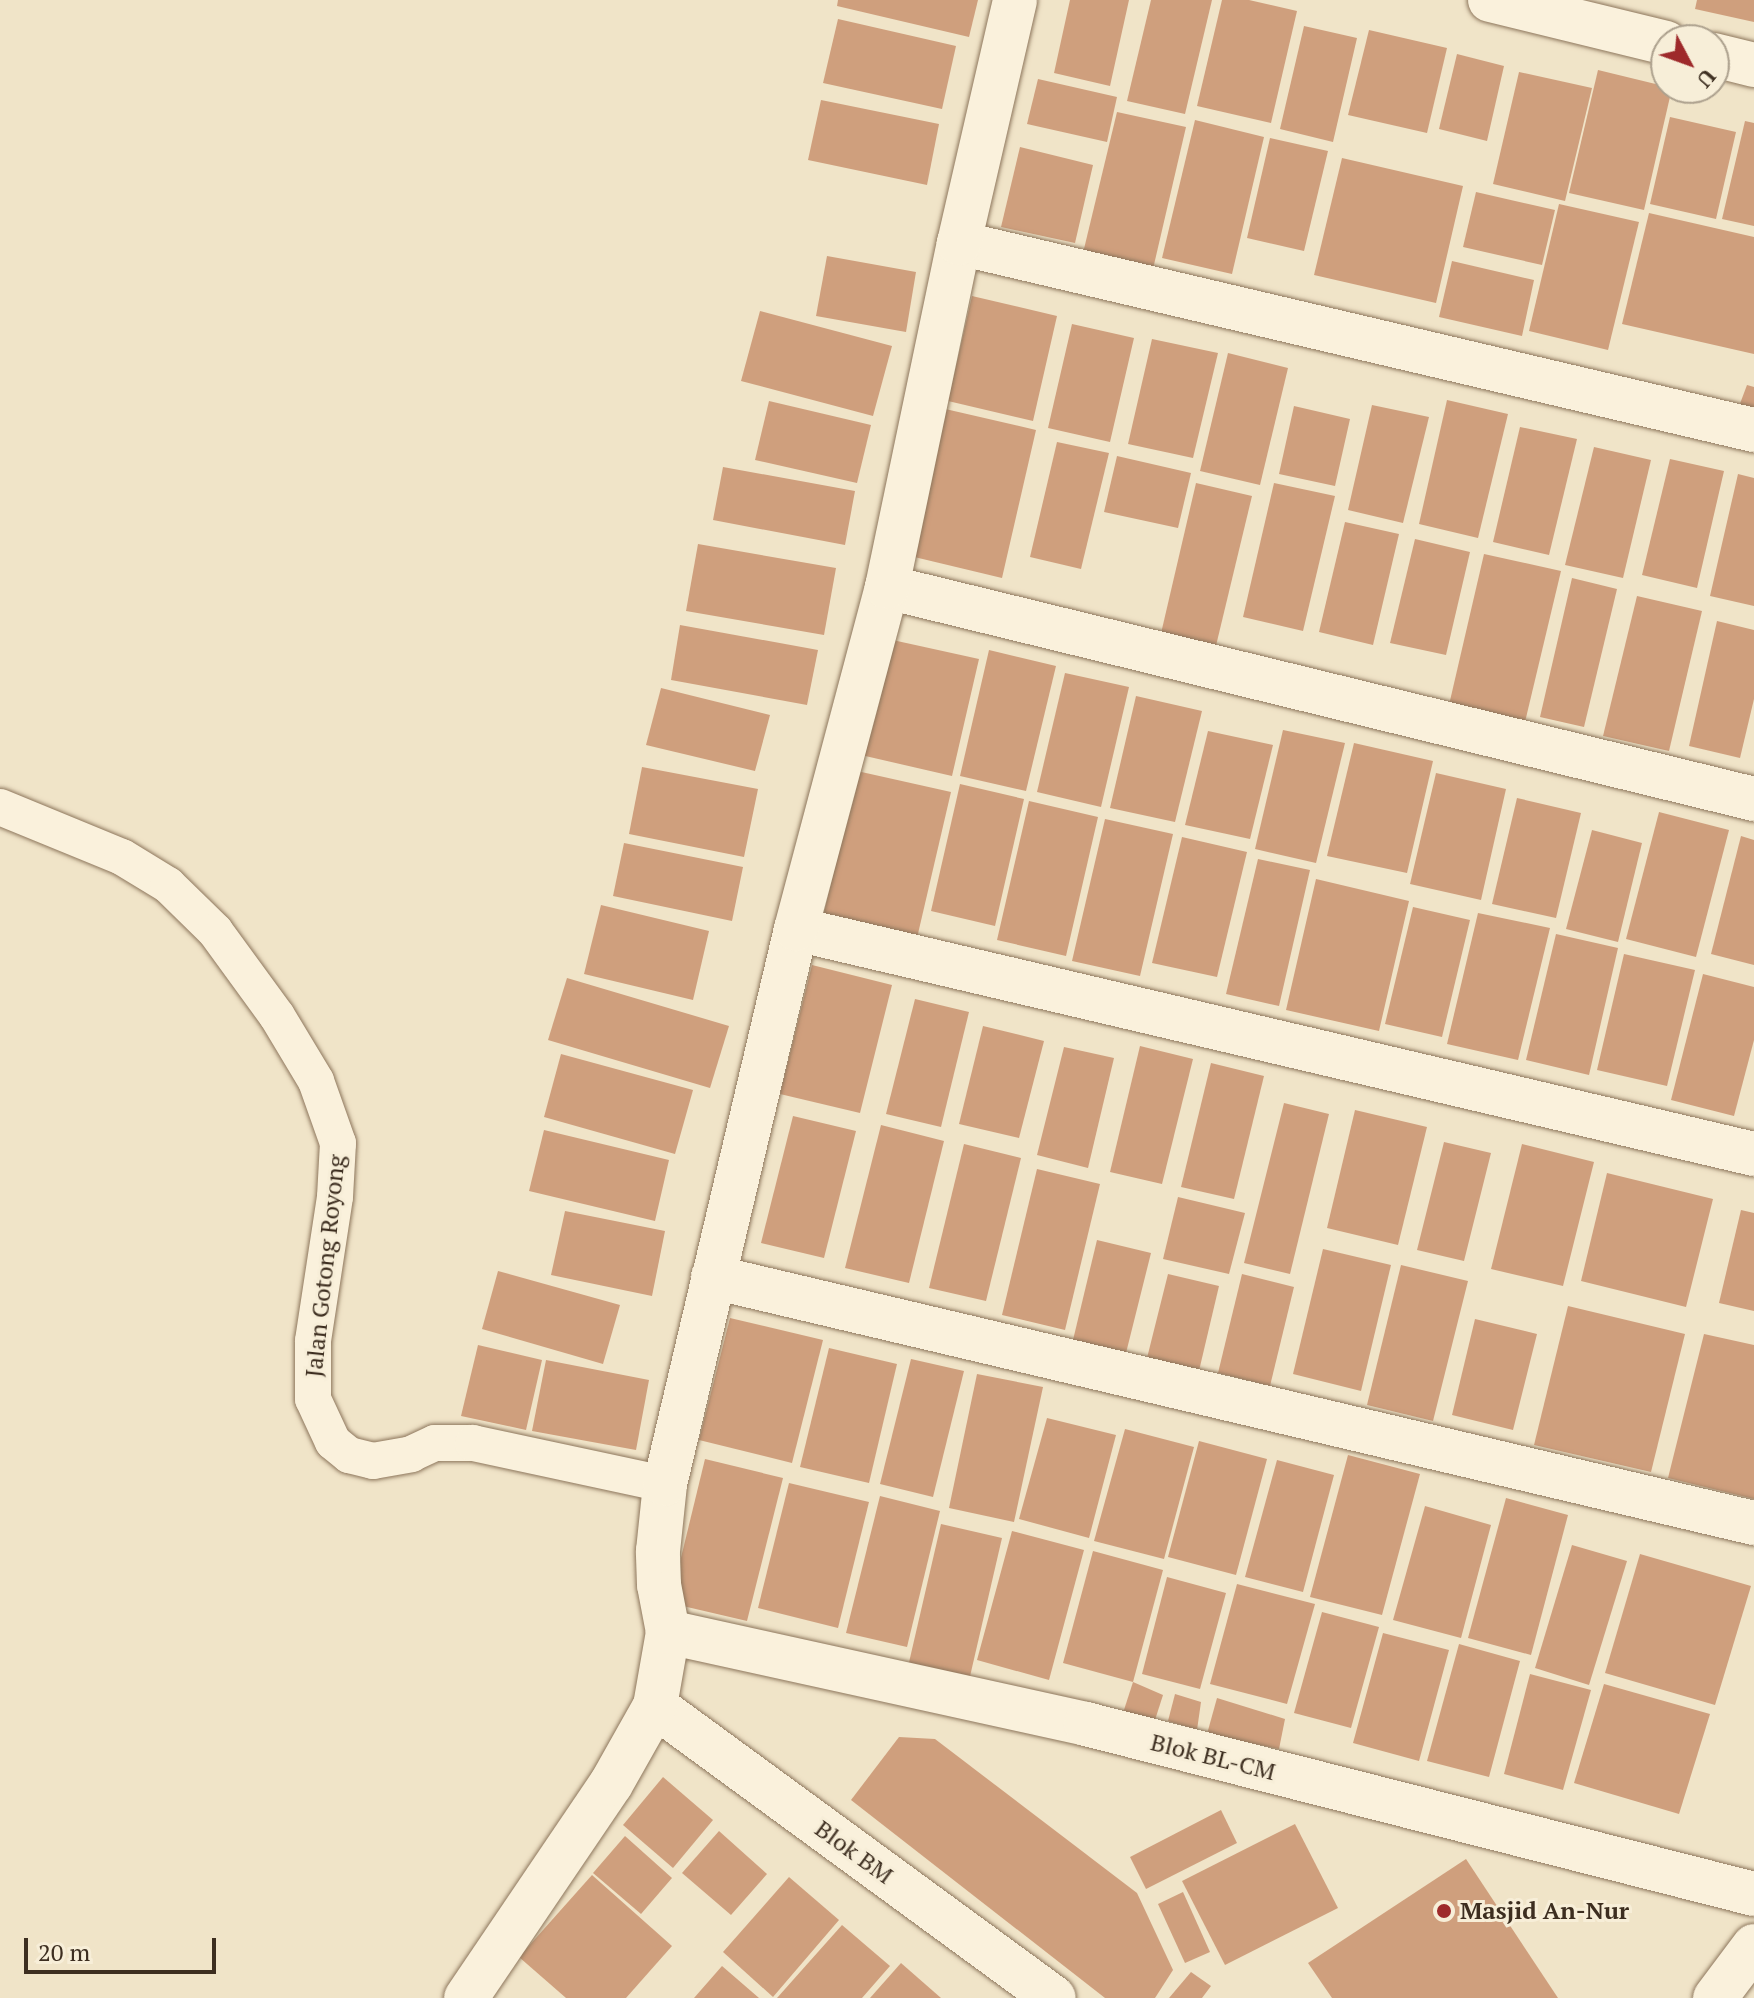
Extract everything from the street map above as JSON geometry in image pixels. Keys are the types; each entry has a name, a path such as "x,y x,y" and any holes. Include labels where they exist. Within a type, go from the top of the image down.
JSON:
{"street":[{"path":"466,1998 611,1784 655,1706 668,1632 658,1551 665,1484 796,929 887,587 959,243 1015,0"},
{"path":"1490,0 1650,39"},
{"path":"1730,59 1754,65"},
{"path":"959,243 1754,430"},
{"path":"887,587 1754,799"},
{"path":"796,929 1754,1154"},
{"path":"713,1277 1754,1523"},
{"name":"Blok BL-CM","path":"668,1632 1086,1724 1754,1894"},
{"name":"Blok BM","path":"655,1706 1054,1998"},
{"path":"1715,1998 1754,1946"}],"lane":[{"name":"Jalan Gotong Royong","path":"0,807 122,857 168,885 215,931 277,1016 316,1081 338,1143 335,1197 313,1341 313,1399 333,1442 349,1455 373,1461 411,1454 435,1443 473,1443 665,1484"}],"building":[{"path":"838,0 978,0 969,37 837,6"},
{"path":"1070,0 1129,0 1110,86 1054,73"},
{"path":"1151,0 1212,0 1185,114 1127,101"},
{"path":"1222,0 1249,0 1297,11 1271,123 1197,106"},
{"path":"1697,0 1754,0 1754,22 1695,9"},
{"path":"838,19 956,46 942,109 823,83"},
{"path":"1304,26 1357,38 1333,142 1280,129"},
{"path":"1369,30 1447,48 1427,133 1348,115"},
{"path":"1457,54 1504,66 1487,141 1439,129"},
{"path":"1598,70 1650,83 1650,104 1668,104 1644,210 1569,193"},
{"path":"1519,72 1592,88 1565,201 1493,184"},
{"path":"1038,79 1117,97 1107,142 1027,124"},
{"path":"821,100 939,124 927,185 808,160"},
{"path":"1117,112 1186,127 1153,269 1083,253"},
{"path":"1670,117 1736,132 1716,219 1650,204"},
{"path":"1195,120 1264,137 1232,274 1162,258"},
{"path":"1745,121 1754,123 1754,226 1722,219"},
{"path":"1270,138 1328,151 1304,251 1247,238"},
{"path":"1020,147 1093,165 1075,243 1001,227"},
{"path":"1342,158 1463,186 1436,303 1314,275"},
{"path":"1476,192 1555,210 1542,265 1463,247"},
{"path":"1559,204 1639,222 1608,350 1529,331"},
{"path":"1649,213 1754,237 1754,354 1622,324"},
{"path":"827,256 916,272 906,332 816,316"},
{"path":"1452,261 1534,280 1522,336 1439,317"},
{"path":"972,296 1057,316 1033,421 948,401"},
{"path":"760,311 892,346 873,416 741,381"},
{"path":"1072,324 1134,338 1110,442 1048,428"},
{"path":"1152,339 1218,353 1193,458 1128,444"},
{"path":"1228,353 1288,368 1260,485 1200,471"},
{"path":"1747,385 1754,387 1754,412 1738,409"},
{"path":"1447,400 1508,414 1478,538 1419,524"},
{"path":"769,401 871,425 857,483 755,460"},
{"path":"1372,405 1429,417 1403,523 1348,510"},
{"path":"1294,406 1350,419 1335,486 1279,474"},
{"path":"941,408 1036,430 1002,578 906,555"},
{"path":"1520,427 1577,439 1549,555 1493,542"},
{"path":"1057,442 1109,453 1081,569 1030,557"},
{"path":"1594,447 1651,460 1623,578 1565,565"},
{"path":"1117,456 1191,473 1178,528 1104,512"},
{"path":"1670,459 1724,471 1697,588 1642,575"},
{"path":"723,467 855,491 845,545 713,520"},
{"path":"1738,474 1754,478 1754,606 1710,596"},
{"path":"1196,483 1252,496 1214,654 1159,642"},
{"path":"1274,483 1335,496 1303,631 1243,617"},
{"path":"1345,522 1399,534 1373,645 1319,632"},
{"path":"1415,539 1470,552 1446,655 1390,643"},
{"path":"698,544 836,568 824,635 686,611"},
{"path":"1484,554 1561,571 1525,722 1449,705"},
{"path":"1572,578 1617,589 1584,727 1540,717"},
{"path":"1637,596 1702,611 1669,751 1603,736"},
{"path":"1717,621 1754,630 1754,699 1740,758 1689,746"},
{"path":"680,625 818,650 807,705 671,680"},
{"path":"888,639 979,659 952,776 861,755"},
{"path":"989,650 1056,666 1026,791 960,776"},
{"path":"1065,673 1129,687 1101,807 1037,792"},
{"path":"661,688 770,715 755,771 646,745"},
{"path":"1136,696 1202,711 1175,822 1110,808"},
{"path":"1283,730 1345,743 1316,863 1255,849"},
{"path":"1208,731 1273,745 1250,839 1185,825"},
{"path":"1354,743 1433,761 1407,873 1327,856"},
{"path":"642,767 758,789 744,857 629,834"},
{"path":"857,771 951,792 917,938 823,917"},
{"path":"1436,773 1506,789 1481,900 1410,884"},
{"path":"960,784 1024,799 995,926 931,911"},
{"path":"1517,798 1581,813 1556,918 1492,904"},
{"path":"1029,801 1098,817 1066,956 997,940"},
{"path":"1659,812 1729,830 1696,957 1626,939"},
{"path":"1105,819 1173,834 1140,976 1072,961"},
{"path":"1592,830 1642,843 1618,942 1566,929"},
{"path":"1741,836 1754,840 1754,965 1711,954"},
{"path":"1182,837 1247,852 1217,977 1152,963"},
{"path":"624,843 743,867 732,921 613,896"},
{"path":"1258,859 1310,870 1279,1006 1226,994"},
{"path":"1316,879 1409,901 1379,1031 1286,1010"},
{"path":"601,905 709,931 693,1000 584,974"},
{"path":"1413,907 1470,920 1442,1037 1385,1024"},
{"path":"1478,913 1550,928 1518,1060 1447,1044"},
{"path":"1556,934 1618,948 1589,1075 1526,1060"},
{"path":"1624,954 1695,970 1667,1086 1597,1070"},
{"path":"812,965 892,985 860,1113 780,1094"},
{"path":"1703,974 1754,987 1754,1040 1734,1116 1671,1100"},
{"path":"567,978 729,1026 710,1088 548,1040"},
{"path":"915,999 969,1012 941,1127 886,1114"},
{"path":"983,1026 1044,1041 1019,1138 959,1124"},
{"path":"1140,1046 1193,1059 1162,1184 1110,1172"},
{"path":"1064,1047 1114,1058 1088,1168 1037,1155"},
{"path":"561,1054 693,1090 675,1154 544,1117"},
{"path":"1211,1063 1264,1076 1234,1199 1181,1187"},
{"path":"1284,1103 1329,1114 1290,1274 1244,1263"},
{"path":"1355,1110 1427,1127 1398,1245 1327,1228"},
{"path":"793,1116 856,1131 824,1258 761,1243"},
{"path":"881,1125 944,1141 909,1283 845,1268"},
{"path":"544,1130 669,1160 655,1221 529,1191"},
{"path":"1444,1142 1491,1153 1464,1261 1417,1250"},
{"path":"964,1144 1021,1158 986,1301 929,1288"},
{"path":"1522,1144 1594,1162 1563,1286 1491,1269"},
{"path":"1037,1169 1100,1184 1065,1330 1002,1315"},
{"path":"1607,1173 1713,1199 1686,1307 1581,1281"},
{"path":"1178,1197 1245,1213 1229,1274 1163,1259"},
{"path":"1741,1210 1754,1213 1754,1311 1719,1303"},
{"path":"565,1211 665,1231 652,1296 551,1275"},
{"path":"1097,1240 1151,1253 1126,1353 1073,1340"},
{"path":"1323,1249 1391,1265 1361,1391 1293,1374"},
{"path":"1401,1265 1468,1281 1433,1421 1367,1405"},
{"path":"498,1271 620,1305 603,1364 482,1329"},
{"path":"1168,1274 1219,1286 1198,1375 1146,1362"},
{"path":"1242,1274 1294,1287 1270,1386 1218,1373"},
{"path":"1568,1306 1685,1334 1651,1472 1534,1445"},
{"path":"730,1318 823,1340 792,1463 699,1440"},
{"path":"1475,1319 1537,1334 1513,1430 1452,1415"},
{"path":"1704,1334 1754,1345 1754,1499 1668,1478"},
{"path":"478,1345 542,1360 526,1430 461,1416"},
{"path":"829,1348 897,1364 869,1483 800,1467"},
{"path":"911,1359 964,1371 933,1497 880,1484"},
{"path":"546,1360 649,1380 636,1450 532,1431"},
{"path":"977,1374 1043,1387 1014,1522 949,1508"},
{"path":"1047,1418 1116,1435 1089,1538 1019,1519"},
{"path":"1125,1429 1194,1447 1164,1559 1094,1541"},
{"path":"1199,1441 1267,1459 1236,1575 1168,1557"},
{"path":"1348,1455 1420,1474 1382,1615 1310,1597"},
{"path":"705,1459 783,1478 747,1621 670,1603"},
{"path":"1277,1460 1334,1475 1303,1592 1245,1577"},
{"path":"789,1483 869,1502 838,1628 758,1608"},
{"path":"880,1496 940,1511 907,1647 846,1633"},
{"path":"1506,1498 1568,1515 1531,1655 1468,1638"},
{"path":"1425,1506 1491,1525 1461,1638 1393,1620"},
{"path":"941,1524 1002,1538 968,1685 907,1671"},
{"path":"1012,1531 1084,1550 1049,1680 977,1660"},
{"path":"1572,1545 1627,1561 1589,1685 1535,1668"},
{"path":"1093,1551 1163,1570 1133,1682 1063,1663"},
{"path":"1640,1554 1751,1586 1715,1705 1605,1673"},
{"path":"1167,1577 1226,1593 1200,1689 1142,1674"},
{"path":"1237,1584 1315,1604 1287,1704 1210,1684"},
{"path":"1322,1612 1379,1627 1351,1728 1294,1713"},
{"path":"1383,1633 1449,1650 1419,1761 1353,1743"},
{"path":"1459,1644 1520,1661 1489,1777 1427,1761"},
{"path":"1530,1674 1591,1690 1563,1790 1504,1774"},
{"path":"1133,1682 1163,1695 1155,1720 1123,1713"},
{"path":"1604,1684 1710,1714 1679,1814 1574,1783"},
{"path":"1175,1694 1201,1702 1197,1730 1168,1721"},
{"path":"1217,1698 1285,1719 1279,1749 1207,1734"},
{"path":"899,1737 935,1739 1137,1893 1173,1970 1155,1998 1105,1998 851,1800"},
{"path":"663,1777 713,1820 673,1868 623,1825"},
{"path":"1221,1810 1237,1843 1146,1889 1130,1857"},
{"path":"1295,1824 1338,1908 1225,1965 1182,1881"},
{"path":"719,1831 767,1874 731,1915 682,1873"},
{"path":"625,1836 672,1878 641,1914 593,1873"},
{"name":"Masjid An-Nur","path":"1466,1859 1558,1998 1332,1998 1308,1963"},
{"path":"592,1875 672,1946 626,1998 566,1998 519,1957"},
{"path":"789,1877 839,1920 773,1997 723,1952"},
{"path":"1183,1892 1210,1952 1185,1963 1158,1904"},
{"path":"842,1925 890,1966 862,1998 777,1998"},
{"path":"901,1963 941,1998 870,1998"},
{"path":"722,1966 759,1998 694,1998"},
{"path":"1191,1972 1211,1986 1202,1998 1169,1998"}],"place":[{"name":"Masjid An-Nur","path":"1444,1911"}]}
